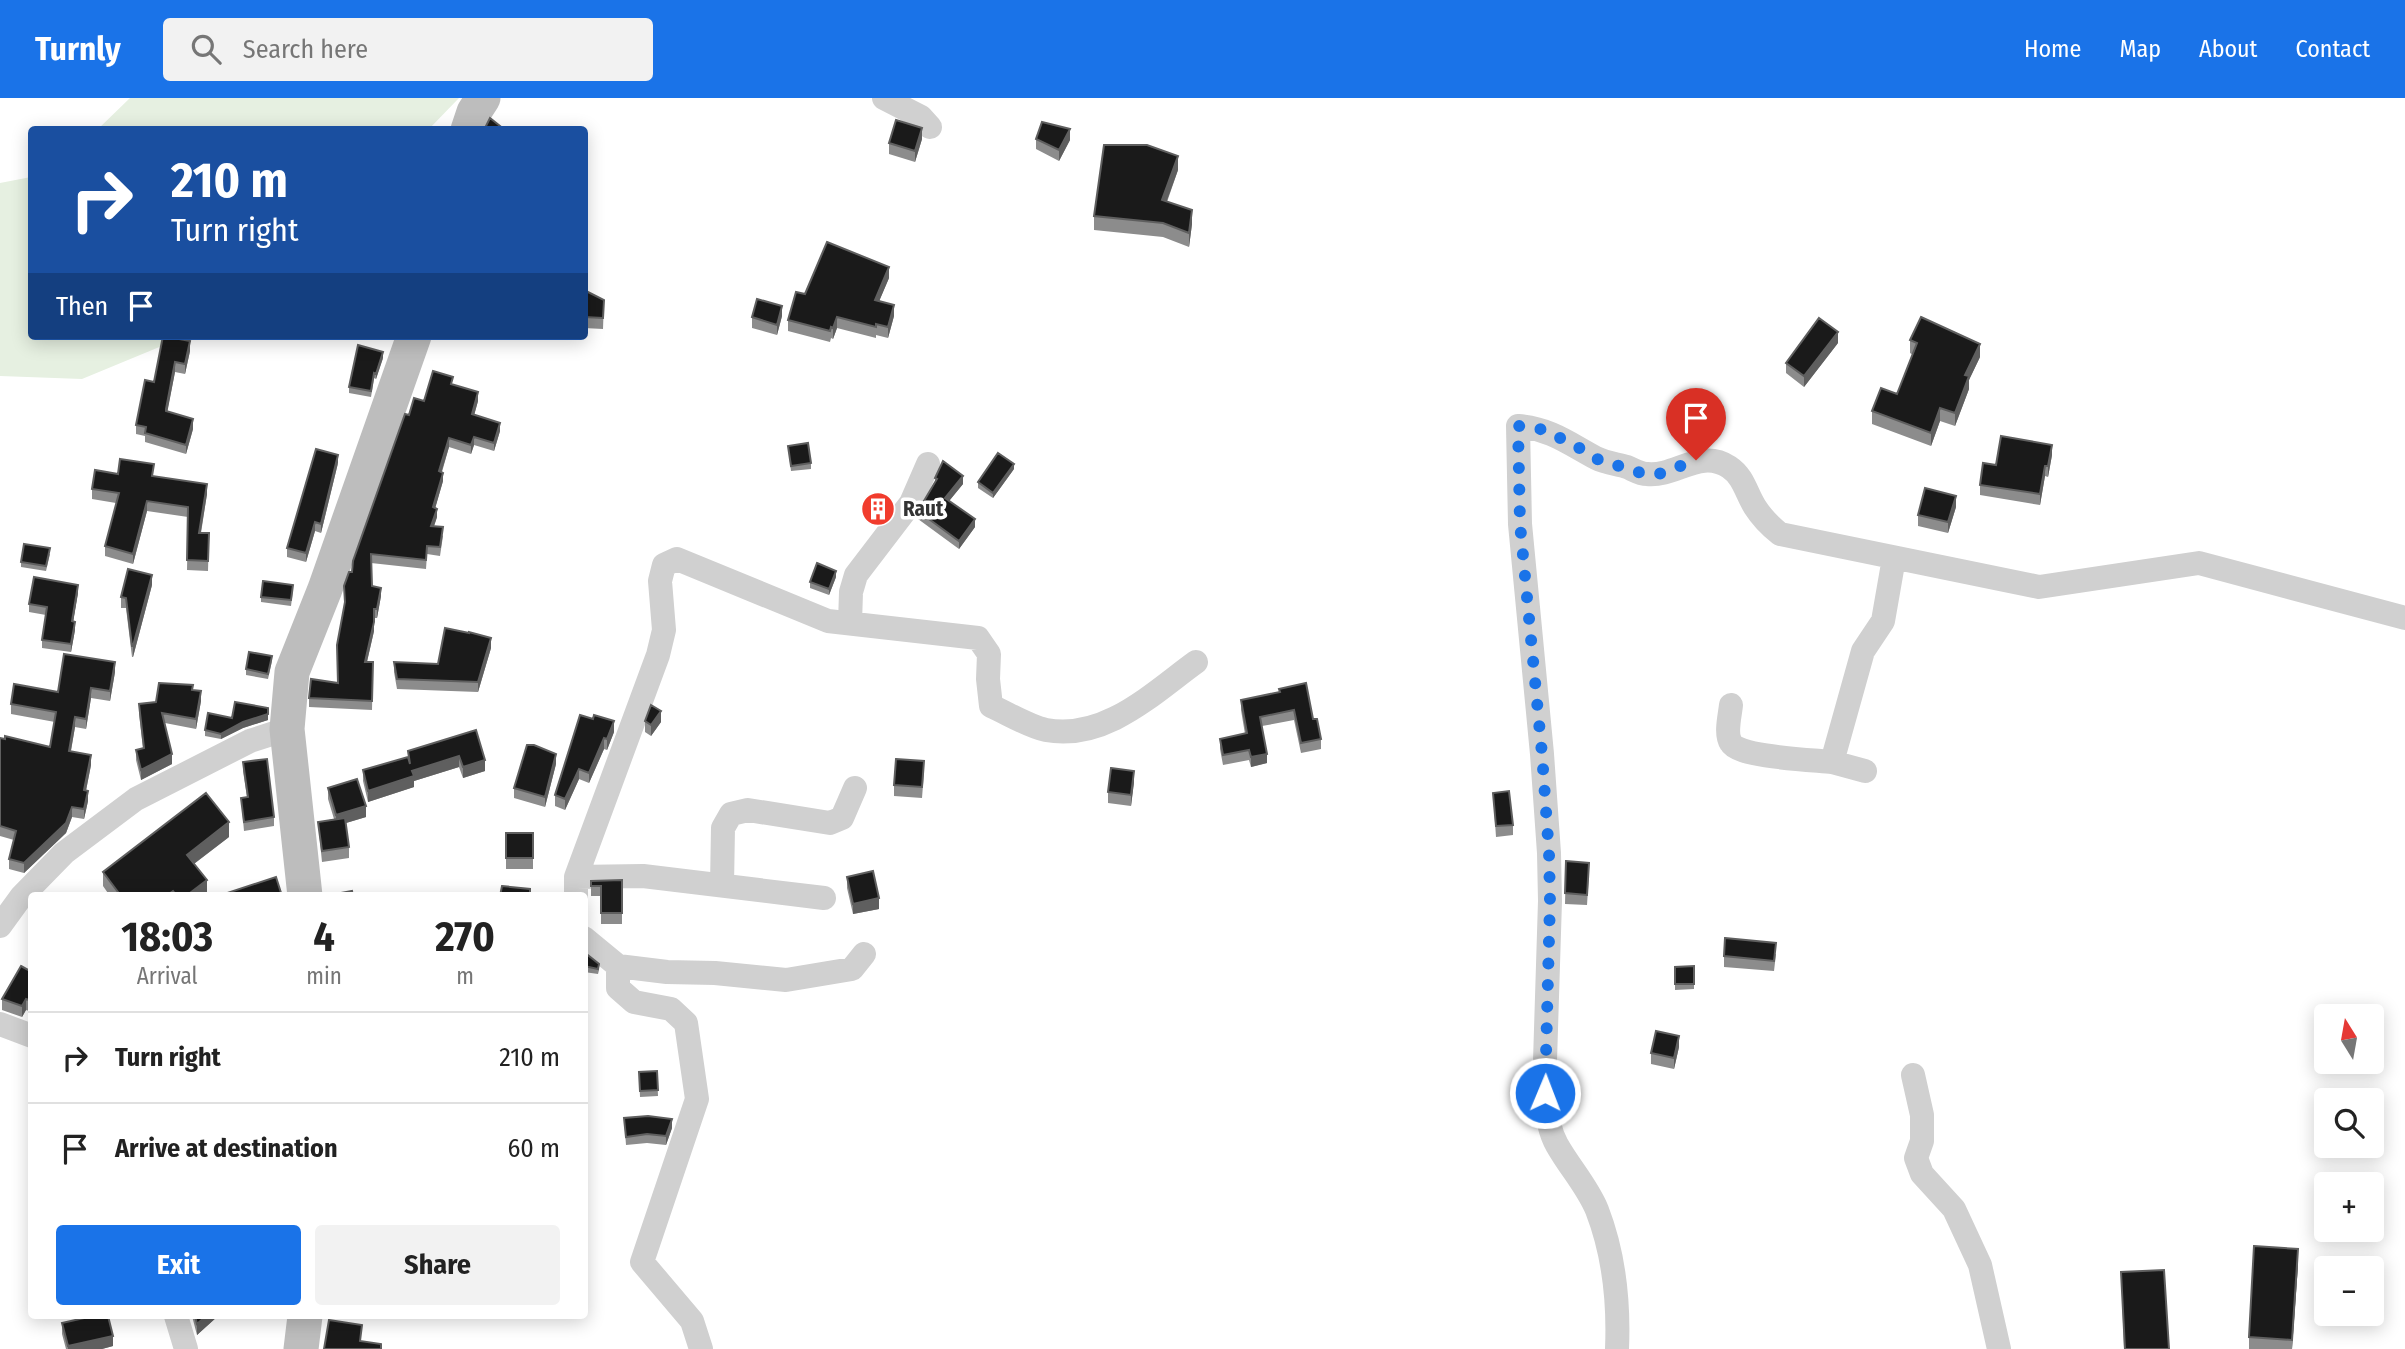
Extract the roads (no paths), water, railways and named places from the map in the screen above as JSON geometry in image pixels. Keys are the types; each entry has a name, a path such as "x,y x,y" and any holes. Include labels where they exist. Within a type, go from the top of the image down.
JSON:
{"main road":[{"path":"469,126 483,98"},
{"path":"304,892 286,729 292,672 325,589 413,340"},
{"path":"301,1349 306,1319"}],"street":[{"path":"884,98 921,117 930,127"},
{"path":"1617,1349 1618,1319 1610,1254 1597,1210 1582,1180 1558,1146 1549,1124 1545,1093 1549,853 1520,524 1518,426 1538,428 1599,460 1645,474 1659,474 1696,460 1714,461 1729,466 1742,478 1763,520 1780,534 2039,587 2199,563 2405,618"},
{"path":"850,623 851,592 856,575 911,503 928,464"},
{"path":"1832,762 1863,651 1883,621 1894,558"},
{"path":"824,898 643,876 576,887 658,655 664,629 660,581 664,565 677,559 828,621 978,638 989,654 991,706 1046,730 1083,730 1122,716 1196,662"},
{"path":"1731,705 1728,736 1735,748 1832,762 1865,771"},
{"path":"0,926 21,897 64,853 135,799 250,740 286,729"},
{"path":"722,885 723,828 731,814 748,810 830,823 842,818 855,788"},
{"path":"588,941 618,966 786,981 852,969 864,954"},
{"path":"618,966 618,988 634,1002 671,1009 686,1023 697,1099 642,1262 692,1321 701,1349"},
{"path":"0,1024 28,1034"},
{"path":"1913,1074 1922,1115 1922,1141 1916,1158 1922,1174 1954,1209 1980,1265 1999,1349"},
{"path":"177,1319 186,1349"}],"place":[{"name":"Raut","path":"878,509"}]}
